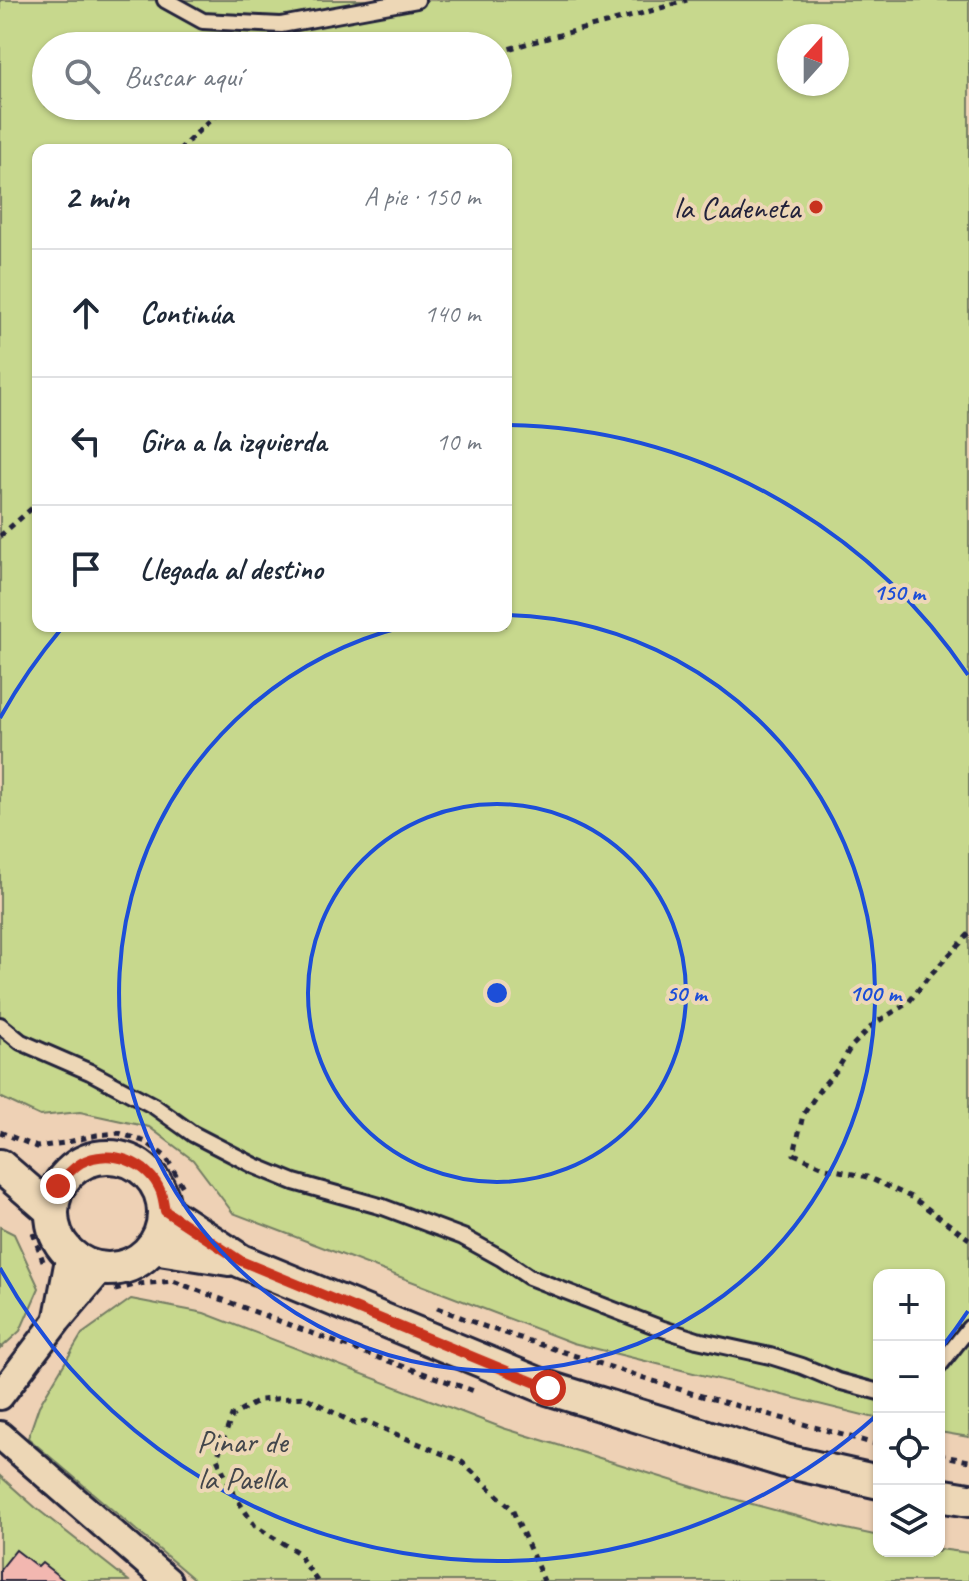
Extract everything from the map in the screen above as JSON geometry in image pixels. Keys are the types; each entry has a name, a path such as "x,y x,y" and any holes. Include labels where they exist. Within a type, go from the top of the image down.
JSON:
{"street":[{"path":"40,1218 66,1175 81,1163 99,1157 119,1157 137,1164 151,1176 161,1193 241,1261"},
{"path":"0,1164 66,1175"},
{"path":"0,1164 40,1218 54,1227 60,1242 57,1321"},
{"path":"0,1396 57,1321 102,1281 139,1260 153,1247 177,1204"},
{"path":"153,1247 241,1261 548,1388 785,1461 873,1481"},
{"path":"59,1260 83,1263 102,1281"},
{"path":"0,1435 168,1581"},
{"path":"945,1496 969,1500"}],"lane":[{"path":"165,0 203,21 281,25 417,0"},
{"path":"0,1025 21,1042 90,1072 154,1106 193,1134 255,1166 294,1182 383,1207 463,1237 529,1277 663,1329 770,1356 873,1390"},
{"path":"945,1358 969,1328"}],"path":[{"path":"512,48 687,0"},
{"path":"185,144 210,120"},
{"path":"0,536 32,508"},
{"path":"969,934 908,1003 875,1023 851,1047 803,1115 794,1154 826,1168 867,1177 913,1198 969,1239"},
{"path":"0,1132 37,1147 119,1133 146,1142 166,1157 177,1204"},
{"path":"40,1218 33,1234 41,1259 59,1260"},
{"path":"102,1281 139,1284 173,1281 482,1394"},
{"path":"429,1305 486,1327 691,1393 873,1443"},
{"path":"317,1581 297,1552 255,1526 235,1496 217,1458 232,1416 260,1400 305,1397 355,1424 365,1421 462,1462 512,1509 544,1581"},
{"path":"945,1456 969,1461"}],"green space":[{"path":"0,0 969,0 969,1437 945,1433 945,1269 873,1269 873,1418 573,1343 233,1213 193,1160 149,1127 80,1112 40,1116 0,1097"},
{"path":"0,1227 14,1234 39,1288 20,1331 0,1349"},
{"name":"Pinar de la Paella","path":"131,1299 204,1313 503,1428 719,1495 873,1535 873,1557 945,1557 945,1550 969,1553 969,1581 196,1581 28,1438 39,1406 82,1334"},
{"path":"0,1476 36,1508 129,1581 0,1581"}],"building":[{"path":"16,1550 38,1567 42,1563 65,1581 0,1581 0,1570"}],"place":[{"name":"la Cadeneta","path":"816,207"}],"route":[{"path":"58,1186 81,1163 99,1157 119,1157 137,1164 151,1176 161,1193 165,1211 241,1261 548,1388"}]}
